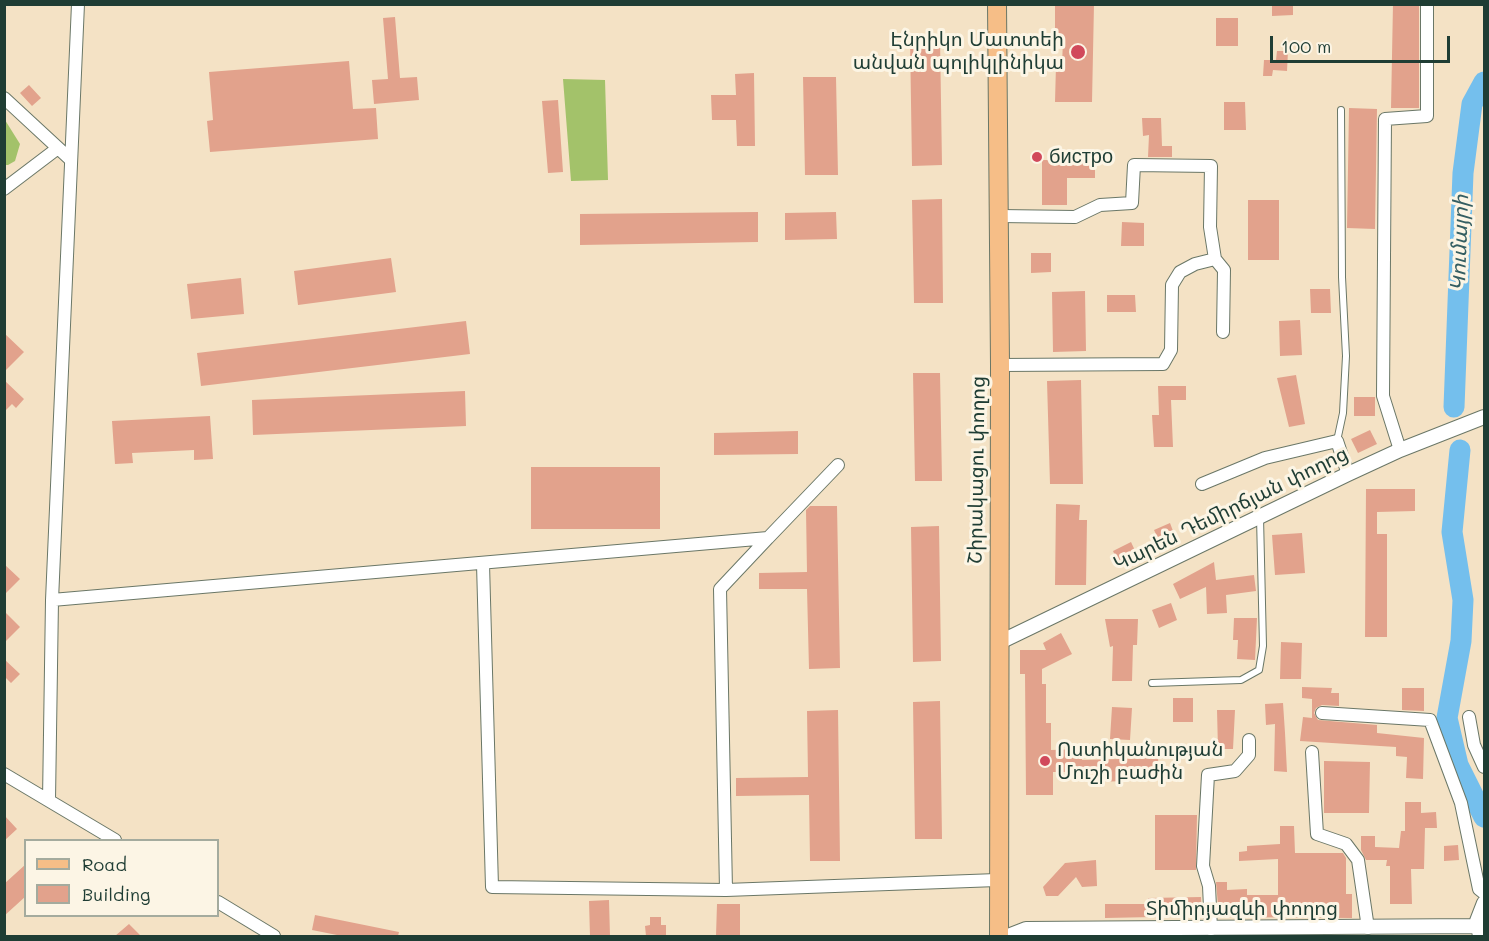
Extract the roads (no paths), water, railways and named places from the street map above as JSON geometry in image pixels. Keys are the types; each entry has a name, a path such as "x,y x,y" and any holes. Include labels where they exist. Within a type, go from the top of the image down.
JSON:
{"main road":[{"name":"Շիրակացու փողոց","path":"997,4 1000,216 997,880 999,936"}],"street":[{"path":"48,800 52,600 78,4"},
{"path":"1400,450 1383,396 1385,119 1427,116 1427,4"},
{"path":"4,98 70,159"},
{"path":"4,189 58,148"},
{"path":"1000,216 1076,217 1100,205 1132,203 1134,165 1211,166 1210,227 1215,259 1224,270 1223,332"},
{"path":"1000,365 1163,364 1171,350 1172,285 1180,272 1195,264 1215,259"},
{"name":"Կարեն Դեմիրճյան փողոց","path":"998,643 1348,474 1400,450 1485,417"},
{"path":"1202,484 1265,458 1336,441 1348,474"},
{"path":"726,890 720,589 838,465"},
{"path":"52,600 768,538"},
{"path":"483,564 492,886 726,890 997,880"},
{"path":"1322,712 1430,720 1461,803 1479,889 1485,893"},
{"path":"1469,717 1474,745 1485,767"},
{"path":"1211,929 1209,886 1203,866 1208,775 1235,771 1249,755 1249,740"},
{"path":"1312,752 1317,834 1346,844 1358,860 1368,928"},
{"path":"4,774 113,839"},
{"path":"219,903 274,936"},
{"name":"Տիմիրյազևի փողոց","path":"1008,936 1026,929 1165,933 1211,929 1368,928 1479,931 1478,915 1485,903"}],"lane":[{"path":"1336,441 1343,413 1346,356 1342,277 1341,110"},
{"path":"1152,683 1231,681 1251,676 1259,670 1263,646 1260,516"}],"waterway":[{"name":"Կումայրի","path":"1454,407 1463,173 1472,104 1484,82"},
{"path":"1460,450 1452,532 1463,600 1461,641 1447,718 1458,765 1484,817"}],"place":[{"name":"Էնրիկո Մատտեի անվան պոլիկլինիկա","path":"1078,52"},
{"name":"бистро","path":"1037,157"},
{"name":"Ոստիկանության Մուշի բաժին","path":"1045,761"}]}
